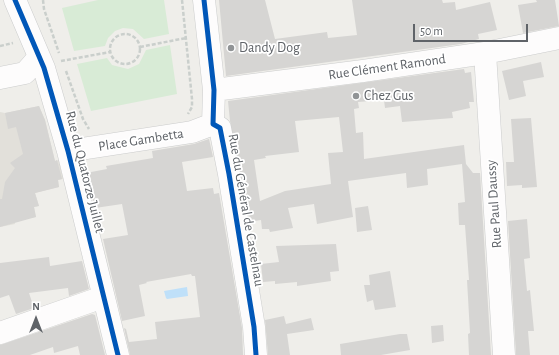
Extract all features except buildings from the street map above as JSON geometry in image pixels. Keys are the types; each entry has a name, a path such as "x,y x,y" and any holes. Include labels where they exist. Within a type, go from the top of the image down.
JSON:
{"street":[{"name":"Rue du Quatorze Juillet","path":"15,0 32,65 44,68 68,151 118,355"},
{"name":"Rue du Général de Castelnau","path":"204,0 214,90 213,124 220,128 229,174 254,327 256,355"},
{"name":"Rue Clément Ramond","path":"214,90 362,71 484,53 559,38"},
{"name":"Rue Paul Daussy","path":"484,53 504,355"},
{"path":"0,78 32,65"},
{"path":"0,94 12,87 32,65"},
{"name":"Place Gambetta","path":"68,151 192,132 213,124"},
{"path":"0,334 103,297"}],"path":[{"path":"43,0 44,9 62,62"},
{"path":"182,0 192,99 192,107 187,116"},
{"path":"125,34 135,38 140,46 139,56 136,60 128,64 123,64 115,60 110,52 112,42 120,35 125,34"},
{"path":"140,46 186,38"},
{"path":"0,46 14,42"},
{"path":"32,65 62,62 110,52"},
{"path":"65,69 86,127 93,131"}],"shaded area":[{"path":"39,106 45,120 55,161 59,160 63,179 58,180 59,187 35,193 39,206 34,207 36,217 21,220 13,211 15,224 0,227 0,112 5,113"}],"green space":[{"path":"98,0 164,0 169,34 144,39 133,29 123,28 115,31 108,38 105,46 74,51 62,8"},
{"path":"170,45 177,94 91,111 77,64 107,58 112,65 128,69 139,64 146,50"}],"water":[{"path":"187,287 188,296 166,298 164,291"}],"cycle path":[{"path":"15,0 44,68 68,151 118,355"},
{"path":"204,0 214,90 213,124 220,128 229,174 254,327 256,355"}],"place":[{"name":"Dandy Dog","path":"231,48"},
{"name":"Chez Gus","path":"356,96"}]}
